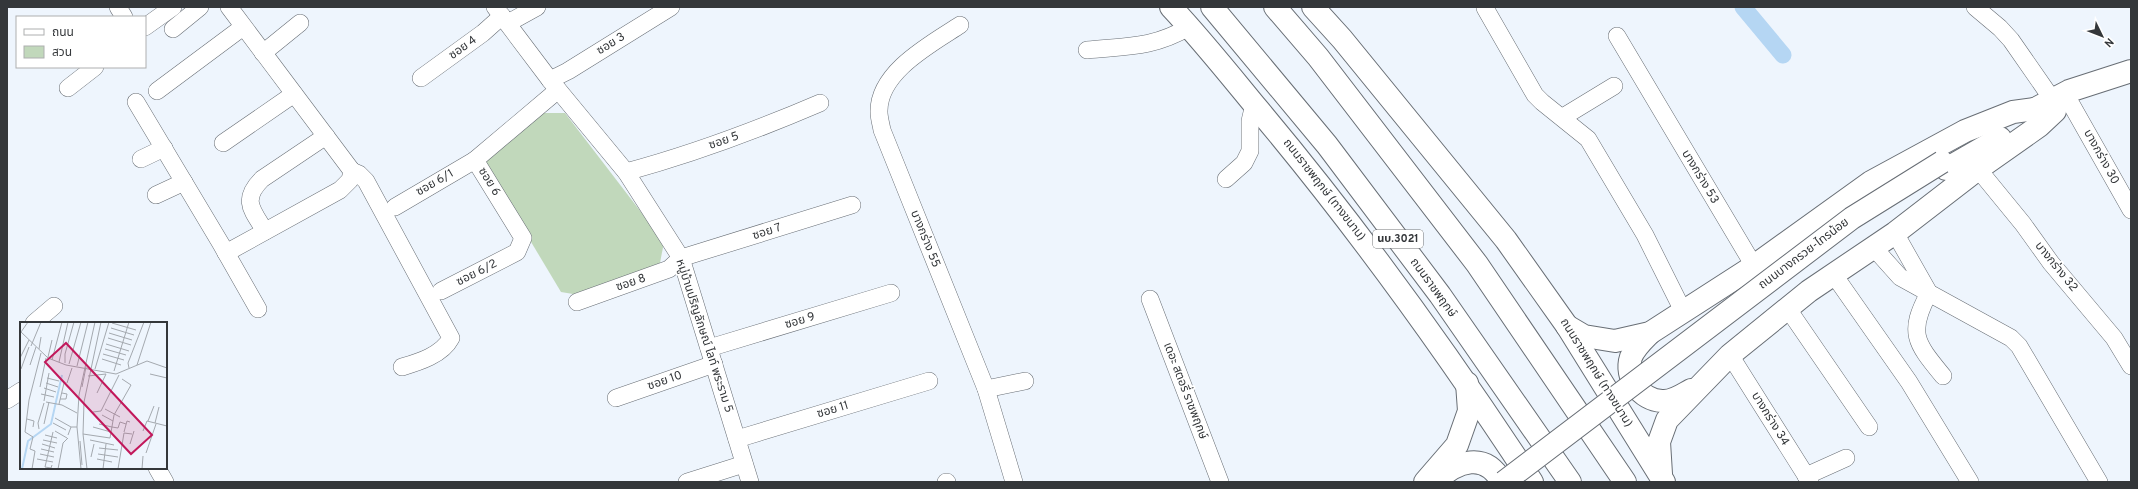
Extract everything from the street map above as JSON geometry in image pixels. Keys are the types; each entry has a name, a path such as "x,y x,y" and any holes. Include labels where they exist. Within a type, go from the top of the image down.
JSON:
{"main road":[{"name":"ถนนราชพฤกษ์ (ทางขนาน)","path":"1171,7 1304,163 1408,299 1467,382 1532,482"},
{"name":"ถนนราชพฤกษ์","path":"1212,7 1327,145 1440,295 1570,482"},
{"path":"1275,7 1318,57 1477,264 1625,482"},
{"path":"1288,7 1318,57"},
{"name":"ถนนราชพฤกษ์ (ทางขนาน)","path":"1313,7 1347,45 1506,240 1567,326 1663,480"},
{"path":"1192,30 1327,145"},
{"name":"ถนนบางกรวย-ไทรน้อย","path":"2053,106 2068,91 2131,71"},
{"name":"ถนนบางกรวย-ไทรน้อย","path":"1503,482 1852,218 2053,106 2131,86"},
{"path":"1663,480 1659,463 1659,442 1667,420 1703,381 1730,356 1809,291 1895,233 1978,169 2039,126 2053,106"},
{"path":"1703,381 1681,396 1662,401 1647,397 1636,387 1629,369 1631,358 1636,347 1650,333 1684,313 1754,266 1871,182 1965,131 2013,112 2053,106"},
{"name":"ถนนบางกรวย-ไทรน้อย","path":"1520,482 1857,225 1944,166"},
{"path":"1567,326 1584,336 1615,341 1650,333"},
{"path":"1425,482 1457,445 1469,411 1467,382"},
{"path":"1435,482 1446,472 1467,462 1480,463 1491,468 1503,482"}],"street":[{"path":"118,7 123,16"},
{"path":"146,26 173,7"},
{"path":"173,29 200,7"},
{"path":"229,7 352,171 359,174 366,180 451,338 448,343 424,361 402,367"},
{"name":"ซอย 4","path":"421,78 483,33 502,15 537,7"},
{"name":"ซอย 3","path":"554,85 568,72 671,7"},
{"name":"บางกร่าง 30","path":"1975,7 2000,28 2011,40 2053,106 2131,210"},
{"path":"1485,8 1535,95 1588,139 1645,235 1684,313"},
{"name":"หมู่บ้านปริญลักษณ์ ไลท์ พระราม 5","path":"502,15 554,85 626,172 681,258 750,482"},
{"path":"263,53 300,23"},
{"name":"บางกร่าง 55","path":"960,25 916,54 895,73 883,92 879,111 882,130 986,389 1014,482"},
{"path":"157,90 243,27"},
{"path":"1087,50 1150,44 1192,30"},
{"name":"บางกร่าง 53","path":"1617,36 1754,266"},
{"path":"68,88 94,68"},
{"name":"ซอย 6","path":"512,254 520,248 523,238 475,160 554,85"},
{"path":"1563,117 1614,86"},
{"path":"223,144 294,94"},
{"path":"136,102 258,309"},
{"name":"ซอย 5","path":"626,172 668,161 753,131 820,103"},
{"path":"1226,179 1244,163 1250,151 1250,121 1254,104"},
{"path":"265,231 251,204 249,195 254,187 326,136"},
{"path":"141,159 164,148"},
{"name":"ซอย 6/1","path":"395,207 475,160"},
{"name":"บางกร่าง 32","path":"1978,169 2023,224 2051,263 2114,338 2131,366"},
{"path":"226,253 340,190 350,180 352,171"},
{"path":"156,196 184,182"},
{"name":"ซอย 7","path":"681,258 852,205"},
{"path":"1895,233 1929,293"},
{"path":"1874,248 1900,276 2011,338 2019,346 2099,482"},
{"name":"ซอย 6/2","path":"441,291 512,254"},
{"name":"ซอย 8","path":"577,302 669,269 681,258"},
{"path":"1834,275 1909,382 1970,482"},
{"name":"ซอย 9","path":"711,356 891,293"},
{"path":"1929,293 1920,310 1916,325 1917,338 1928,357 1943,376"},
{"name":"เดอะ สตอรี่ ราชพฤกษ์","path":"1150,300 1220,482"},
{"path":"35,322 54,306"},
{"path":"1788,309 1869,427"},
{"name":"ซอย 10","path":"616,398 711,356"},
{"name":"บางกร่าง 34","path":"1730,356 1808,479"},
{"name":"ซอย 11","path":"737,439 929,381"},
{"path":"986,389 1025,381"},
{"path":"7,400 20,392"},
{"path":"1808,479 1846,458"},
{"path":"687,482 744,464"},
{"path":"158,469 165,482"}],"green space":[{"path":"542,113 565,113 664,242 660,263 579,295 561,292 482,160"}],"waterway":[{"path":"1743,7 1783,55"}]}
